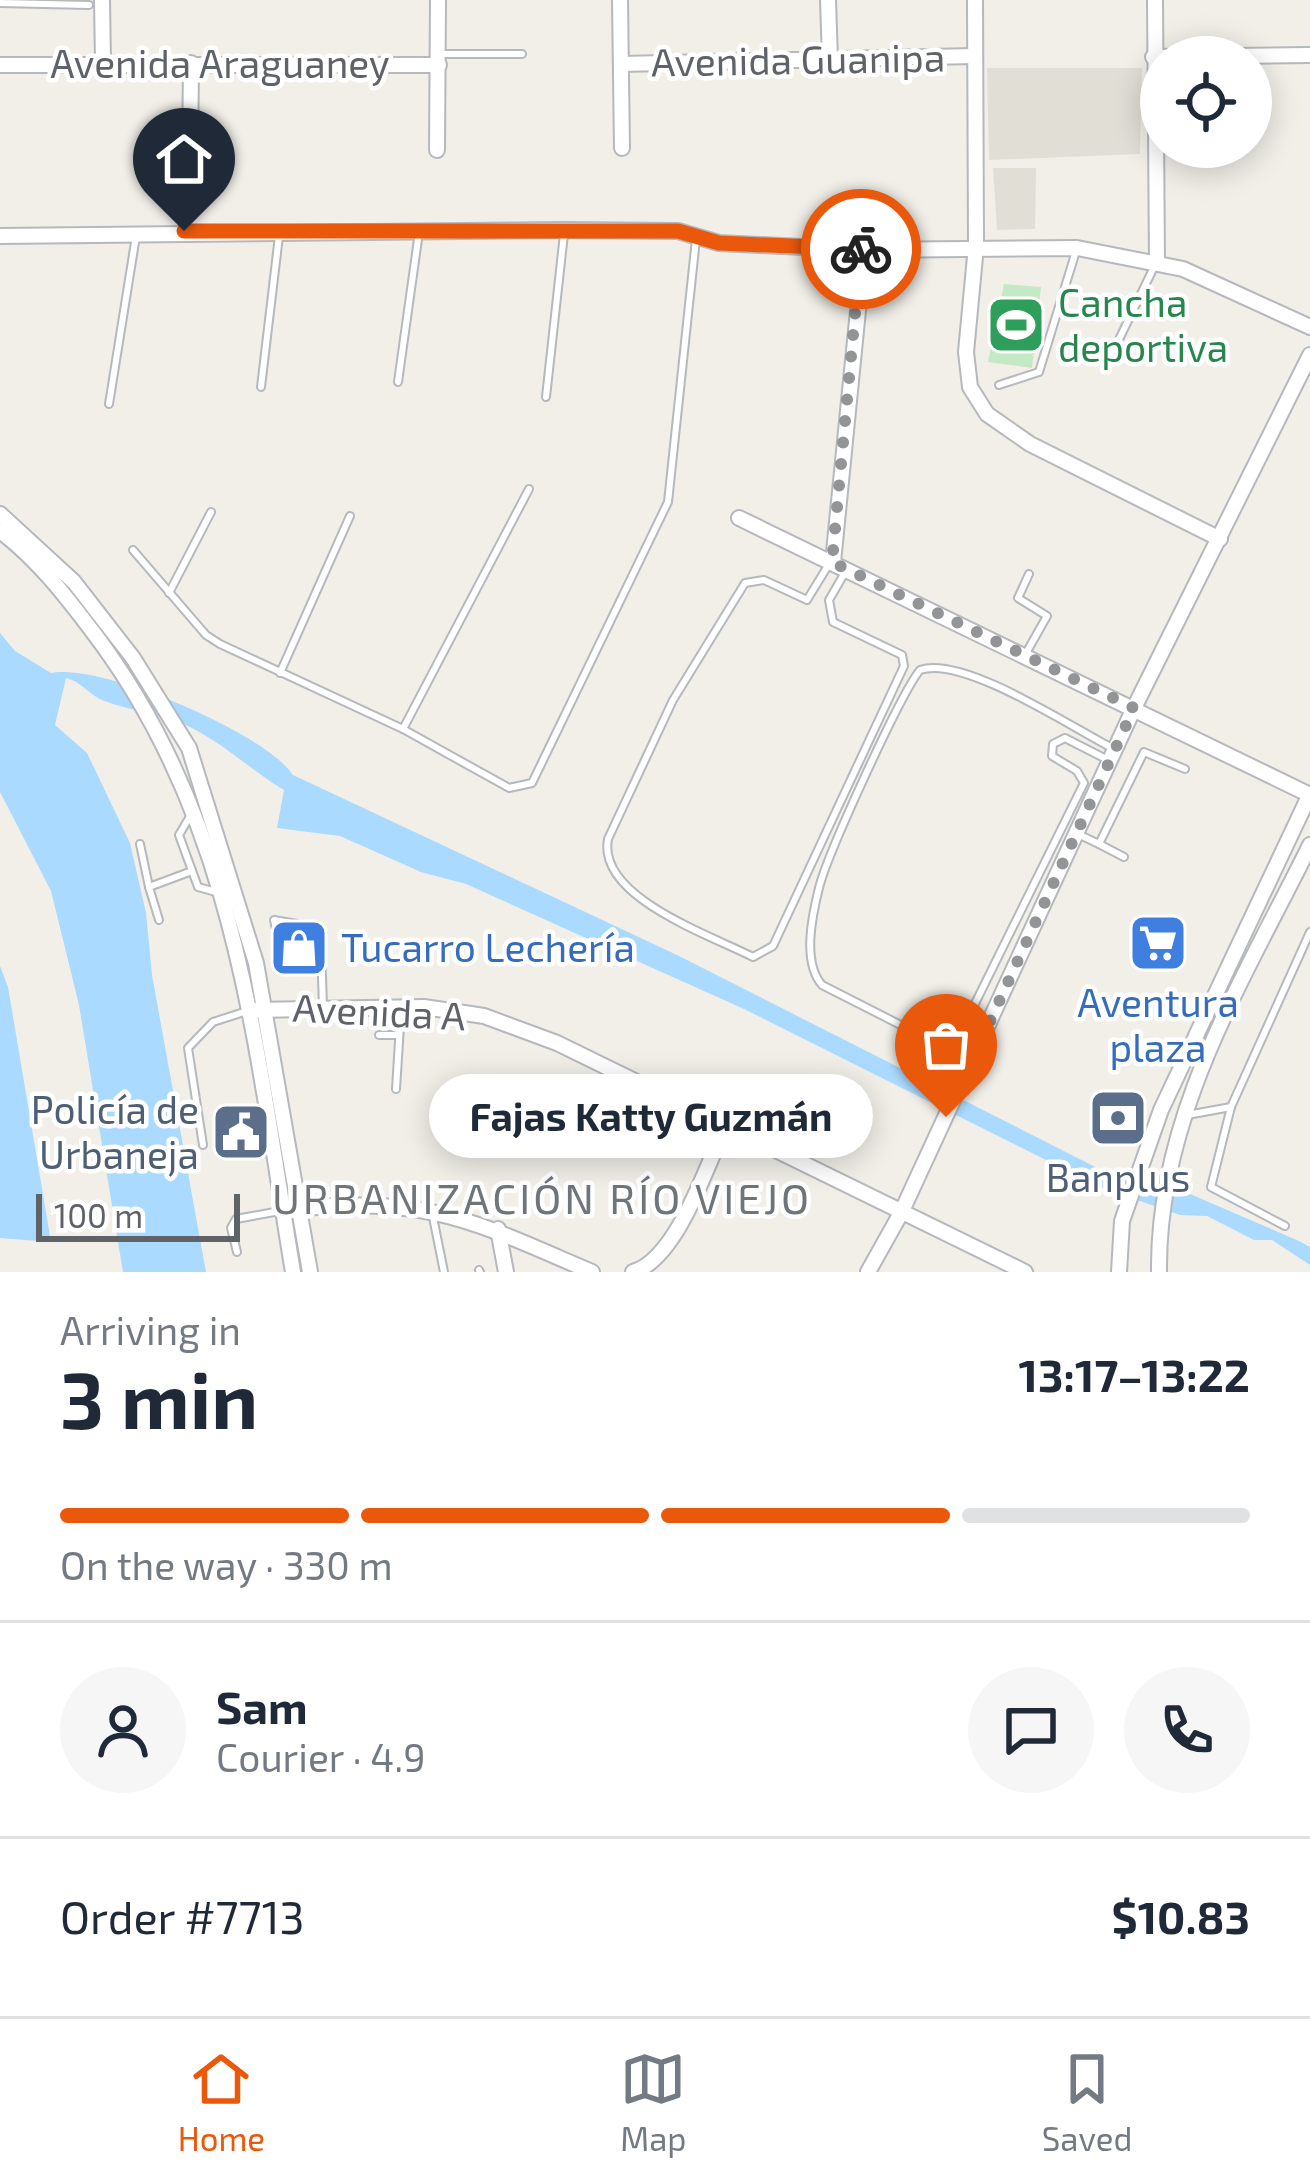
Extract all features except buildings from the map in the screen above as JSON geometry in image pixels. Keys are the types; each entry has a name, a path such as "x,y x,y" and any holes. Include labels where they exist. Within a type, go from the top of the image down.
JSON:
{"street":[{"path":"437,150 438,0"},
{"path":"620,0 622,148"},
{"path":"829,0 830,60"},
{"path":"975,0 976,246 966,369 970,387 987,414 1030,444 1220,539"},
{"path":"1154,36 1155,0"},
{"path":"95,2 103,63"},
{"path":"1272,55 1310,55"},
{"name":"Avenida Guanipa","path":"621,64 974,56"},
{"name":"Avenida Araguaney","path":"0,65 439,59"},
{"path":"190,64 190,160"},
{"path":"1155,168 1157,261"},
{"path":"1,234 678,231 696,238 864,250 1077,248 1157,261 1310,327"},
{"path":"837,564 864,250"},
{"path":"868,1272 901,1213 1134,708 1310,355"},
{"path":"0,514 74,582 133,658 189,748 259,1009 292,1209 310,1272"},
{"path":"739,518 1310,794 1139,1166 1122,1221 1118,1272"},
{"path":"0,531 68,599 116,662 164,745 223,893 259,1009"},
{"path":"1159,1272 1158,1218 1183,1115 1217,1031 1310,845"},
{"name":"Avenida A","path":"259,1009 401,1006 502,1023 557,1043 1025,1272"},
{"path":"633,1272 646,1268 671,1242 726,1124"},
{"path":"292,1209 380,1203 431,1208 499,1229 592,1272"},
{"path":"292,1209 293,1272"},
{"path":"499,1229 506,1272"}],"lane":[{"path":"0,3 95,2"},
{"path":"439,59 522,54"},
{"path":"546,397 564,230"},
{"path":"109,404 136,231"},
{"path":"261,387 280,232"},
{"path":"398,382 419,232"},
{"path":"133,550 206,635 403,729 508,788 532,783 668,502 696,238"},
{"path":"999,385 1039,372 1077,248"},
{"path":"1111,356 1157,261"},
{"path":"403,729 529,489"},
{"path":"170,593 212,512"},
{"path":"280,673 350,516"},
{"path":"837,564 829,600 833,622 902,655 904,666 773,946 754,957 621,884 607,861 608,838 674,700 745,584 764,580 807,600 837,564"},
{"path":"1025,655 1047,616 1018,598 1029,574"},
{"path":"950,668 970,675 1113,755 1065,738 1053,744 1052,757 1077,771 1084,784 957,1040 938,1044 822,985 813,975 809,959 822,879 920,670 950,668"},
{"path":"1099,844 1144,752 1185,769"},
{"path":"192,815 179,832 192,871 203,891 223,893"},
{"path":"1076,834 1124,857"},
{"path":"140,844 159,920"},
{"path":"149,886 192,871"},
{"path":"297,924 274,920 281,953 321,948 323,1006"},
{"path":"1285,1226 1211,1187 1231,1107 1310,932"},
{"path":"396,1089 401,1006"},
{"path":"203,1144 188,1048 214,1022 259,1009"},
{"path":"379,1034 399,1035"},
{"path":"1183,1115 1231,1107"},
{"path":"431,1208 444,1272"},
{"path":"237,1252 231,1228 236,1219 292,1209"}],"shaded area":[{"path":"987,68 1140,68 1140,154 989,160"},
{"path":"993,168 1036,168 1035,229 997,230"}],"green space":[{"name":"Cancha deportiva","path":"1004,284 1041,287 1032,368 988,362"}],"water":[{"path":"0,633 15,651 51,673 106,679 218,722 277,758 293,775 677,955 1111,1175 1183,1191 1299,1241 1310,1247 1310,1265 1272,1240 1254,1240 1207,1216 1180,1215 1100,1187 744,1009 466,884 421,872 340,836 277,828 284,790 190,727 106,702 66,678 55,725 87,753 130,843 206,1272 123,1272 79,1005 51,891 0,792"},
{"path":"0,966 8,987 51,1242 0,1238"}],"way so far":[{"path":"861,249 832,562 1134,708 946,1117"}],"place":[{"name":"Cancha deportiva","path":"1016,325"},
{"name":"Aventura plaza","path":"1158,943"},
{"name":"Tucarro Lechería","path":"299,948"},
{"name":"Fajas Katty Guzmán","path":"946,1117"},
{"name":"Banplus","path":"1118,1118"},
{"name":"Policía de Urbaneja","path":"241,1132"}],"district":[{"name":"URBANIZACIÓN RÍO VIEJO","path":"542,1199"}],"route":[{"path":"184,231 678,231 719,243 861,249"}]}
